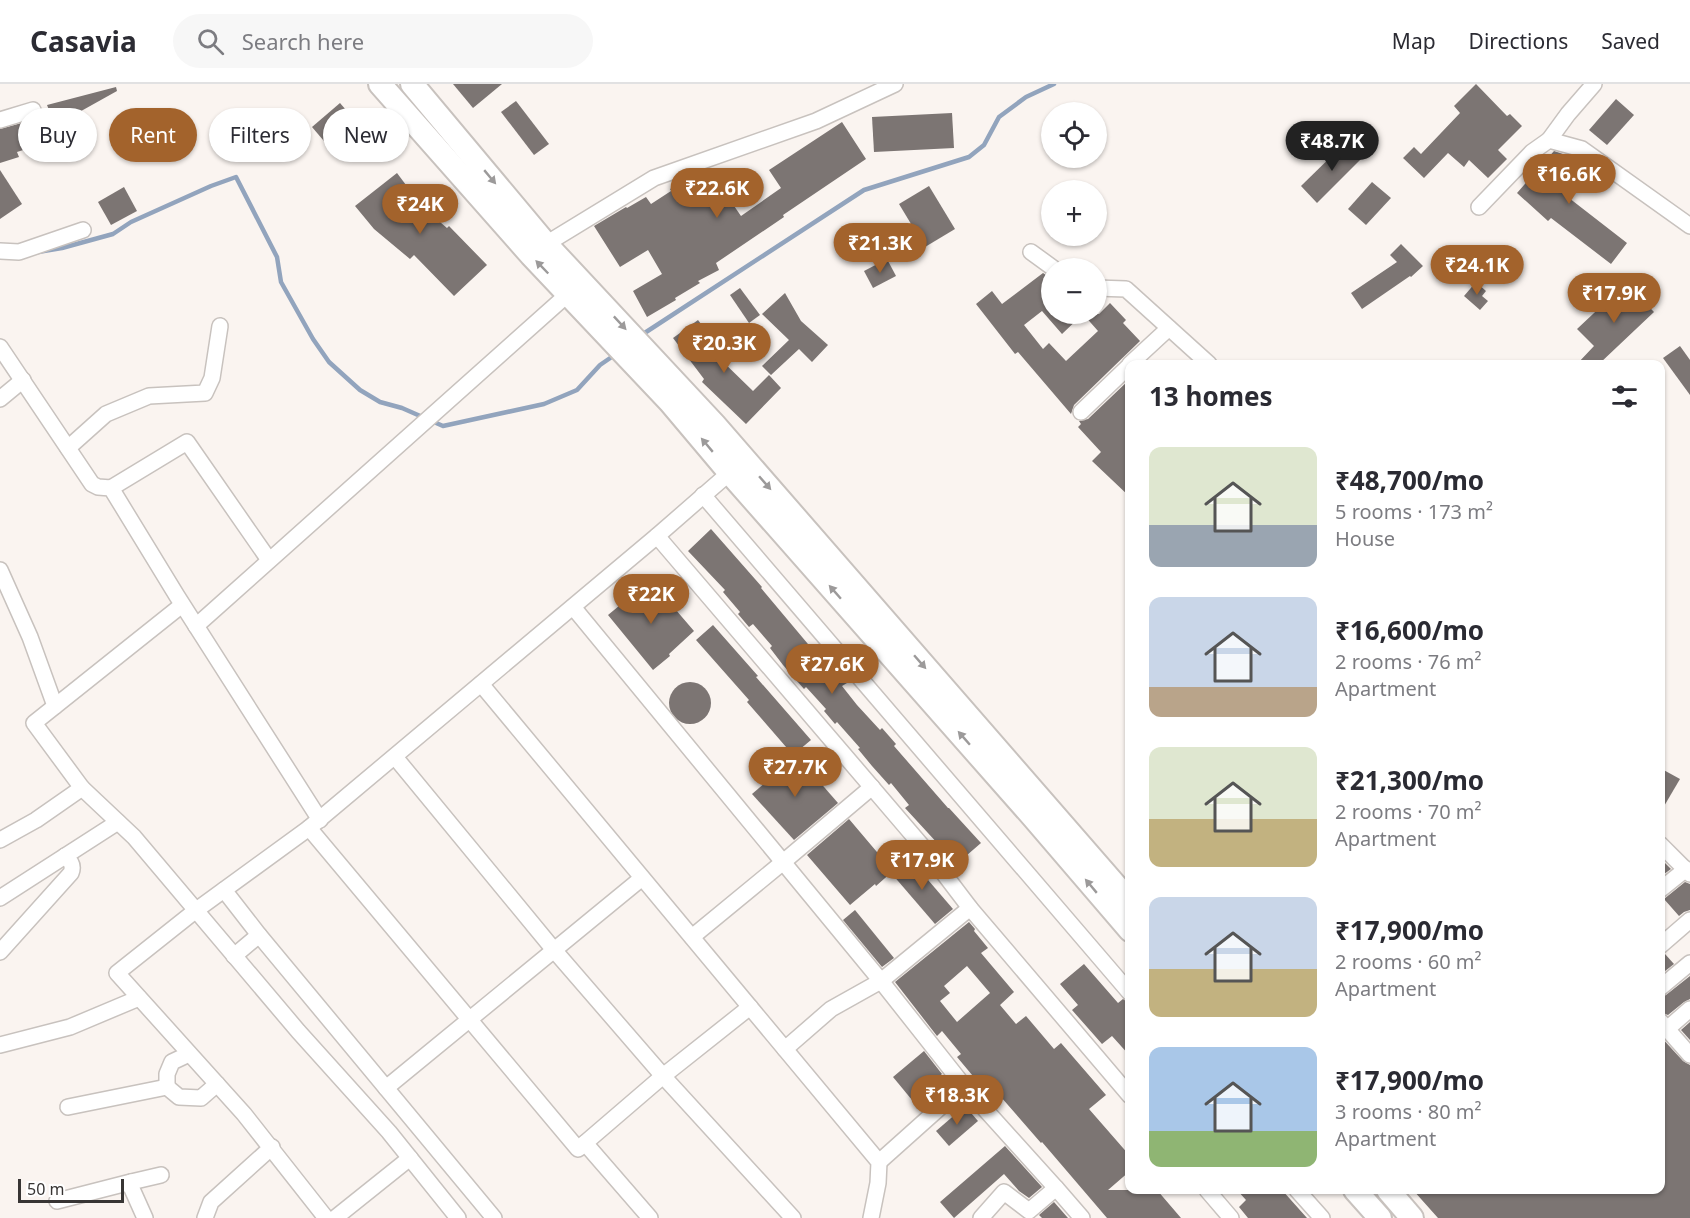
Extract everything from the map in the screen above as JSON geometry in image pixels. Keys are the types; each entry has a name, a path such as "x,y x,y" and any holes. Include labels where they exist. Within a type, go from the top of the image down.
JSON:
{"street":[{"path":"380,84 531,255 670,402 737,466 1125,896"},
{"path":"412,84 546,244 714,424 737,466 1125,924"},
{"path":"546,244 654,178 816,122 895,84"},
{"path":"1479,207 1532,152 1549,140 1594,84"},
{"path":"0,120 18,115"},
{"path":"1549,140 1582,149 1690,226"},
{"path":"0,251 19,252 83,230"},
{"path":"1031,252 1041,259"},
{"path":"1107,289 1126,290 1205,360"},
{"path":"196,626 568,294"},
{"path":"68,448 106,414 149,396 205,393 212,378 220,326"},
{"path":"1135,360 1169,328"},
{"path":"0,347 92,484 111,488 187,442 269,560"},
{"path":"1081,412 1125,370"},
{"path":"0,399 23,380"},
{"path":"326,1218 244,1114 117,973 195,911 315,824 737,466"},
{"path":"111,488 315,824 470,1020 578,1149 663,1076 750,1007"},
{"path":"704,495 1125,987"},
{"path":"657,536 929,854 970,908 1125,1090"},
{"path":"0,570 30,637 55,706"},
{"path":"182,605 34,723 82,788 134,837 298,1032 389,1132 458,1218"},
{"path":"573,606 881,981 964,1086 1082,1218"},
{"path":"481,684 879,1162 878,1183 871,1218"},
{"path":"395,757 554,950 663,1076 793,1218"},
{"path":"692,937 872,787"},
{"path":"0,840 36,820 82,788"},
{"path":"0,898 118,822"},
{"path":"1665,849 1688,871 1665,887"},
{"path":"0,952 71,873 73,869 65,856"},
{"path":"386,1088 642,878"},
{"path":"224,890 494,1218"},
{"path":"785,1049 831,1009 881,981 970,908"},
{"path":"1665,942 1690,920"},
{"path":"234,956 260,935"},
{"path":"1665,984 1690,963"},
{"path":"0,1045 70,1027 139,998"},
{"path":"1665,1024 1690,1010"},
{"path":"1665,1026 1690,1055"},
{"path":"189,1054 172,1062 166,1074 167,1087 179,1097 201,1098 217,1084"},
{"path":"879,1162 964,1086"},
{"path":"68,1107 167,1087"},
{"path":"585,1143 650,1218"},
{"path":"205,1218 210,1202 272,1147"},
{"path":"335,1218 410,1158"},
{"path":"57,1201 161,1175"},
{"path":"132,1182 132,1189 146,1218"},
{"path":"981,1218 1004,1192 1029,1211 1056,1188"},
{"path":"1210,1194 1230,1218"},
{"path":"1301,1194 1322,1218"},
{"path":"1359,1194 1380,1218"},
{"path":"1391,1194 1412,1218"}],"building":[{"path":"453,84 502,84 473,108"},
{"path":"1476,84 1507,116 1510,114 1522,126 1498,150 1507,159 1488,178 1469,160 1464,167 1448,153 1424,178 1403,158 1414,147 1421,154 1460,113 1454,106"},
{"path":"116,87 117,91 87,108 48,108 47,105"},
{"path":"1616,99 1634,115 1607,145 1589,130"},
{"path":"516,101 549,144 534,155 501,112"},
{"path":"340,103 344,108 334,108"},
{"path":"952,113 954,148 874,152 872,117"},
{"path":"323,118 323,140 312,127"},
{"path":"842,122 866,159 716,263 719,270 698,281 700,283 675,298 676,300 647,317 633,291 662,274 648,250 620,267 594,226 646,197 651,204 679,183 687,195 714,177 741,216 781,188 769,170"},
{"path":"18,124 18,157 0,163 0,129"},
{"path":"1347,141 1363,157 1317,203 1301,186"},
{"path":"1554,151 1566,155 1589,176 1569,198 1627,243 1611,264 1551,218 1548,221 1517,193"},
{"path":"0,170 22,204 0,219"},
{"path":"397,173 415,197 413,199 447,228 449,226 487,265 454,296 414,255 410,259 374,229 355,206"},
{"path":"1372,182 1391,198 1366,225 1348,209"},
{"path":"929,186 955,229 925,247 899,204"},
{"path":"124,187 137,211 111,225 98,202"},
{"path":"1401,244 1423,266 1411,277 1362,309 1351,293 1397,262 1390,255"},
{"path":"887,259 896,276 873,288 864,271"},
{"path":"1041,275 1041,312 1024,325 1043,349 1049,343 1066,361 1098,331 1092,324 1107,324 1107,306 1110,303 1126,320 1123,323 1140,341 1074,405 1071,414 1018,352 1015,354 976,304 992,291 1002,304"},
{"path":"1476,282 1486,291 1482,296 1488,301 1480,310 1464,296"},
{"path":"1626,283 1654,312 1603,360 1581,360 1594,346 1577,329"},
{"path":"740,288 760,315 749,323 730,295"},
{"path":"785,293 801,321 828,345 812,362 799,349 771,375 762,366 789,340 762,314"},
{"path":"698,320 722,352 717,356 753,391 769,375 781,388 746,424 702,382 704,379 673,338"},
{"path":"1053,324 1072,324 1062,334"},
{"path":"1680,346 1690,360 1690,395 1665,360 1663,358"},
{"path":"1125,384 1125,492 1092,461 1101,452 1078,427 1081,424 1079,421 1088,419"},
{"path":"711,529 813,650 834,673 836,670 847,683 842,686 857,705 880,730 882,728 896,744 894,746 981,843 959,862 942,842 939,845 905,808 909,805 891,783 889,785 858,749 860,748 824,711 826,709 783,665 770,648 772,646 753,624 749,627 723,592 725,590 688,551"},
{"path":"651,581 694,631 653,670 608,615"},
{"path":"713,625 811,740 793,755 747,702 749,700 696,640"},
{"path":"690,682 705,688 711,703 705,718 690,724 675,718 669,703 675,688"},
{"path":"797,756 838,803 794,840 752,794"},
{"path":"1665,771 1680,779 1665,804"},
{"path":"849,819 893,871 850,905 807,855"},
{"path":"910,859 953,909 935,924 892,874"},
{"path":"1665,863 1671,869 1665,873"},
{"path":"1685,882 1690,884 1690,910 1679,916 1665,898"},
{"path":"855,910 894,958 882,967 843,920"},
{"path":"969,922 988,948 981,953 1014,992 1000,1005 1016,1024 1026,1016 1054,1049 1061,1043 1106,1095 1089,1109 1125,1150 1125,1175 1108,1190 1125,1190 1125,1194 1160,1194 1181,1218 1107,1218 994,1089 988,1094 957,1057 961,1054 942,1031 937,1036 895,982","holes":["967,966 990,993 957,1022 940,1001 950,993 944,986"]},
{"path":"1665,954 1674,964 1665,971"},
{"path":"1084,964 1118,1003 1123,999 1125,1000 1125,1050 1112,1036 1102,1044 1072,1010 1078,1005 1060,984"},
{"path":"1690,976 1690,999 1668,1015 1665,1014 1666,995"},
{"path":"1690,1022 1690,1040 1681,1030"},
{"path":"1665,1041 1683,1061 1690,1065 1690,1218 1438,1218 1417,1194 1665,1194"},
{"path":"924,1051 942,1074 912,1100 893,1077"},
{"path":"965,1106 978,1121 949,1146 936,1131"},
{"path":"1005,1146 1042,1187 1029,1198 1019,1191 1004,1174 954,1218 940,1202"},
{"path":"1241,1194 1286,1194 1307,1218 1248,1218 1239,1207 1246,1200"},
{"path":"1054,1202 1068,1218 1042,1218 1039,1215"}],"waterway":[{"path":"640,336 864,190 969,157 984,145 999,117 1026,97 1054,84"},
{"path":"38,252 113,234 131,222 236,177 277,257 281,282 313,339 329,362 360,390 380,402 402,408 443,426 544,404 577,390 600,365 616,354"}]}
